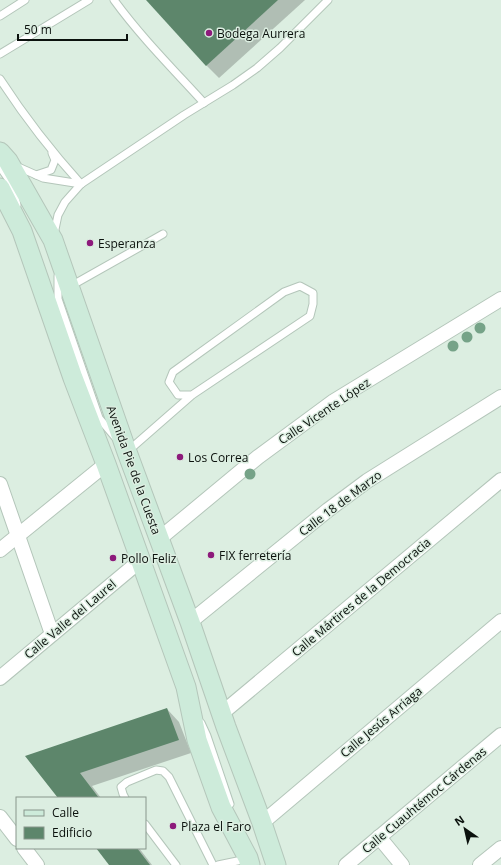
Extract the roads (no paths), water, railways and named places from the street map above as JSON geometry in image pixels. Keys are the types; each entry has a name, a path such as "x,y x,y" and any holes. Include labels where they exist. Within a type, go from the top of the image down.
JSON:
{"main road":[{"name":"Avenida Pie de la Cuesta","path":"3,160 55,247 127,452 190,622 221,714 262,823 276,865"},
{"name":"Avenida Pie de la Cuesta","path":"0,188 22,231 73,378 141,560 186,687 199,747 221,807 249,862"}],"street":[{"name":"Calle Vicente López","path":"159,539 258,457 334,401 499,304"},
{"name":"Calle 18 de Marzo","path":"190,622 328,510 367,481 501,397"},
{"path":"0,550 106,464"},
{"name":"Calle Mártires de la Democracia","path":"221,714 501,480"},
{"path":"0,484 52,634"},
{"name":"Calle Valle del Laurel","path":"0,678 141,560"},
{"name":"Calle Jesús Arriaga","path":"262,823 501,621"},
{"name":"Calle Cuauhtémoc Cárdenas","path":"346,865 501,735"},
{"path":"0,817 16,838"},
{"path":"379,837 402,865"},
{"path":"480,865 501,848"},
{"path":"25,849 37,865"}],"lane":[{"path":"0,16 25,0"},
{"path":"0,54 89,0"},
{"path":"114,0 127,18 204,103"},
{"path":"192,395 178,395 169,382 173,372 284,292 300,286 313,293 314,304 310,316 192,395 127,452 99,418 58,299 55,247 58,215 65,202 81,184 258,68 328,0"},
{"path":"0,79 26,118 81,184"},
{"path":"36,175 51,170 55,160 52,151"},
{"path":"3,160 43,178 81,184"},
{"path":"3,160 12,184 22,231"},
{"path":"69,287 163,234"},
{"path":"186,687 207,736 249,862 218,865"},
{"path":"124,797 122,794 121,787 127,782 156,770 163,771 169,777 213,865"},
{"path":"146,825 176,865"}],"place":[{"name":"Bodega Aurrera","path":"209,33"},
{"name":"Esperanza","path":"90,243"},
{"name":"Los Correa","path":"180,457"},
{"name":"FIX ferretería","path":"211,555"},
{"name":"Pollo Feliz","path":"113,558"},
{"name":"Plaza el Faro","path":"173,826"}]}
